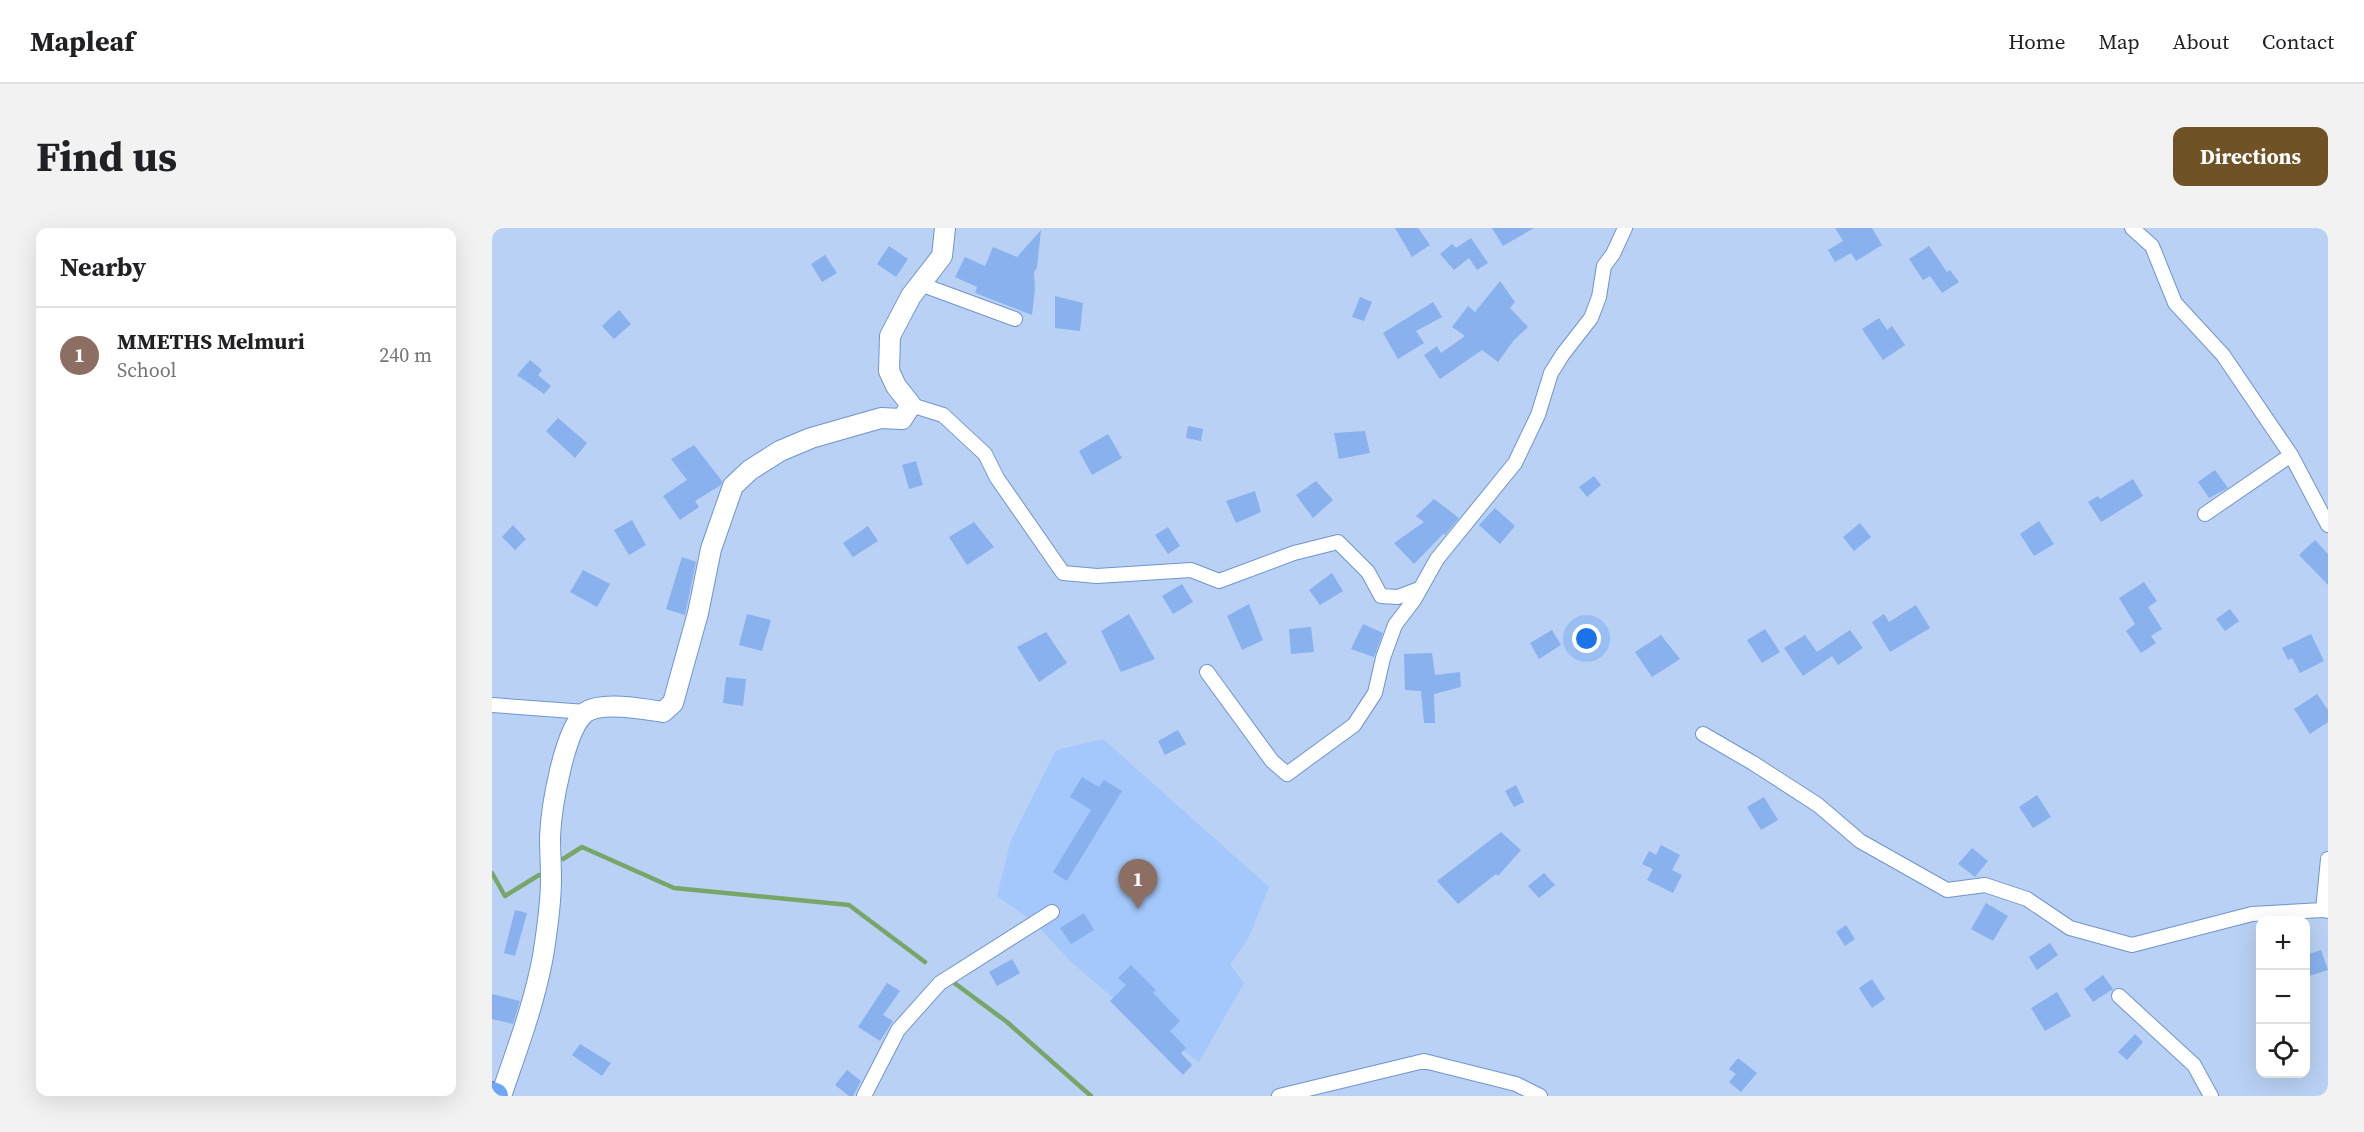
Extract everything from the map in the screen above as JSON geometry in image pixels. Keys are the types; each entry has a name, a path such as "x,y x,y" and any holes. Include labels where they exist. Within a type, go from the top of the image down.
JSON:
{"street":[{"path":"945,228 942,256 911,296 890,336 890,370 896,386 911,405 944,415 985,454 997,478 1063,573 1097,576 1191,570 1219,581 1285,556 1338,542 1368,572 1381,596 1398,597 1419,589"},
{"path":"1206,672 1272,761 1287,774 1354,724 1375,693 1383,658 1395,625 1414,600 1437,559 1515,463 1538,415 1551,374 1563,354 1592,318 1599,297 1604,266 1613,254 1625,228"},
{"path":"2132,228 2152,246 2175,303 2223,355 2291,455 2328,525"},
{"path":"920,284 1015,319"},
{"path":"492,705 586,712 595,709 625,707 663,712 672,703 698,613 711,549 733,486 750,470 780,451 810,438 881,418 902,419 911,405"},
{"path":"2205,514 2291,455"},
{"path":"501,1096 534,1000 543,954 549,917 550,836 555,798 570,735 586,712"},
{"path":"1703,734 1818,805 1860,841 1947,890 1984,885 2027,899 2070,928 2132,945 2252,914 2325,910 2328,859"},
{"path":"864,1096 898,1030 940,983 1053,912"},
{"path":"2119,996 2194,1065 2211,1096"},
{"path":"1279,1096 1424,1061 1516,1084 1540,1096"}],"shaded area":[{"path":"1103,739 1269,887 1249,937 1230,965 1244,983 1199,1062 1138,1019 1071,962 1035,923 997,896 1011,840 1056,750"}],"building":[{"path":"1395,228 1418,228 1430,245 1412,257"},
{"path":"1492,228 1534,228 1503,246"},
{"path":"1835,228 1872,228 1882,245 1856,261 1851,253 1835,262 1828,250 1843,241"},
{"path":"1041,230 1037,268 1034,272 1032,315 975,293 977,287 955,277 965,257 985,266 993,247 1017,257"},
{"path":"1471,238 1488,263 1477,270 1469,258 1454,270 1440,254 1452,244 1456,248"},
{"path":"889,246 908,259 896,277 877,264"},
{"path":"1929,246 1947,272 1950,270 1959,282 1942,293 1930,276 1923,280 1909,259"},
{"path":"825,255 837,273 822,282 811,264"},
{"path":"1500,281 1515,302 1510,308 1528,327 1514,340 1498,362 1482,350 1440,379 1424,355 1437,346 1441,353 1465,336 1452,327 1468,306 1475,312"},
{"path":"1055,296 1083,303 1080,331 1055,328"},
{"path":"1360,297 1372,302 1364,321 1352,317"},
{"path":"1433,302 1442,317 1416,331 1424,343 1398,359 1383,333"},
{"path":"619,310 631,324 614,339 602,326"},
{"path":"1879,318 1887,330 1892,326 1905,345 1883,360 1862,329"},
{"path":"530,360 542,370 538,375 551,386 544,394 517,375"},
{"path":"558,418 587,443 575,458 546,431"},
{"path":"1188,426 1203,429 1201,441 1186,438"},
{"path":"1365,431 1370,453 1339,459 1334,433"},
{"path":"1108,434 1122,458 1092,475 1079,451"},
{"path":"694,445 722,481 721,485 695,501 699,507 680,520 663,496 687,480 671,459"},
{"path":"916,461 923,485 909,489 902,465"},
{"path":"2215,470 2228,488 2209,498 2198,482"},
{"path":"1594,476 1601,485 1587,497 1579,487"},
{"path":"2133,479 2143,496 2101,522 2088,502 2098,496 2100,499"},
{"path":"1316,481 1333,500 1313,518 1296,495"},
{"path":"1255,491 1261,512 1236,523 1226,501"},
{"path":"1434,499 1459,518 1445,535 1443,534 1414,564 1394,543 1424,522 1416,516"},
{"path":"1495,508 1515,526 1500,544 1479,525"},
{"path":"632,520 646,545 629,555 614,530"},
{"path":"2039,521 2054,544 2034,556 2020,534"},
{"path":"974,522 994,547 967,565 949,537"},
{"path":"1860,523 1871,537 1854,551 1843,537"},
{"path":"513,525 526,539 515,550 502,537"},
{"path":"868,526 878,541 853,557 843,543"},
{"path":"1168,527 1180,546 1168,554 1155,535"},
{"path":"2315,540 2328,554 2328,585 2299,555"},
{"path":"682,557 696,562 685,615 666,609"},
{"path":"583,570 610,584 597,607 570,592"},
{"path":"1332,573 1343,591 1320,605 1309,590"},
{"path":"2144,582 2157,601 2148,607 2162,629 2151,636 2156,643 2141,653 2126,631 2135,624 2119,598"},
{"path":"1182,584 1193,602 1173,614 1162,596"},
{"path":"1249,604 1263,640 1242,650 1227,616"},
{"path":"1916,605 1930,628 1890,652 1872,622 1884,614 1889,622"},
{"path":"2230,609 2239,621 2225,631 2216,619"},
{"path":"747,614 771,620 762,651 739,645"},
{"path":"1129,614 1155,659 1121,672 1101,631"},
{"path":"1363,624 1383,633 1374,657 1351,649"},
{"path":"1311,627 1314,652 1291,654 1289,629"},
{"path":"1765,629 1780,652 1762,663 1747,640"},
{"path":"1552,630 1561,645 1539,659 1530,643"},
{"path":"1850,630 1863,648 1838,665 1832,656 1803,676 1784,648 1805,635 1817,652"},
{"path":"1046,632 1067,663 1039,682 1017,647"},
{"path":"2311,634 2324,661 2300,673 2292,658 2288,660 2282,648"},
{"path":"1661,635 1680,659 1652,677 1635,652"},
{"path":"1432,653 1435,675 1460,672 1461,687 1434,694 1435,723 1424,723 1421,691 1405,690 1404,654"},
{"path":"726,677 746,679 743,706 723,703"},
{"path":"2317,694 2328,710 2328,722 2310,734 2294,709"},
{"path":"1178,730 1186,744 1165,755 1158,741"},
{"path":"1082,777 1099,787 1104,780 1122,791 1067,881 1053,872 1091,810 1070,797"},
{"path":"1516,785 1524,802 1514,807 1505,791"},
{"path":"2037,795 2051,817 2033,828 2019,807"},
{"path":"1764,797 1778,820 1761,830 1747,807"},
{"path":"1501,832 1521,850 1498,876 1496,874 1458,904 1437,881"},
{"path":"1661,845 1680,855 1672,870 1682,875 1673,893 1647,880 1653,869 1642,864 1649,851 1656,855"},
{"path":"1972,848 1988,861 1975,877 1958,864"},
{"path":"1544,873 1555,885 1539,898 1528,886"},
{"path":"1986,903 2008,916 1993,941 1971,929"},
{"path":"515,910 527,913 515,956 504,953"},
{"path":"1084,913 1094,930 1071,944 1060,928"},
{"path":"1846,925 1855,939 1845,946 1836,932"},
{"path":"2050,943 2058,955 2037,970 2029,957"},
{"path":"2321,950 2328,970 2310,976 2310,954"},
{"path":"1012,959 1020,973 997,986 989,972"},
{"path":"1131,965 1156,990 1153,993 1180,1021 1170,1031 1186,1048 1181,1053 1192,1065 1183,1075 1110,1001 1126,985 1118,978"},
{"path":"2103,975 2113,989 2093,1002 2084,989"},
{"path":"1872,979 1885,999 1872,1008 1859,988"},
{"path":"887,983 900,991 883,1015 893,1021 880,1041 858,1027"},
{"path":"2057,992 2071,1016 2045,1031 2031,1008"},
{"path":"492,994 520,1001 513,1024 492,1019"},
{"path":"2135,1034 2143,1042 2127,1060 2118,1052"},
{"path":"580,1044 611,1063 602,1076 572,1055"},
{"path":"1738,1058 1757,1073 1741,1092 1729,1082 1736,1074 1729,1069"},
{"path":"847,1070 861,1081 853,1096 849,1096 835,1085"}],"waterway":[{"path":"563,859 582,847 674,888 849,905 925,962"},
{"path":"492,873 505,896 539,875"},
{"path":"949,979 1007,1022 1091,1096"}],"place":[{"name":"MMETHS Melmuri","path":"1138,909"}]}
